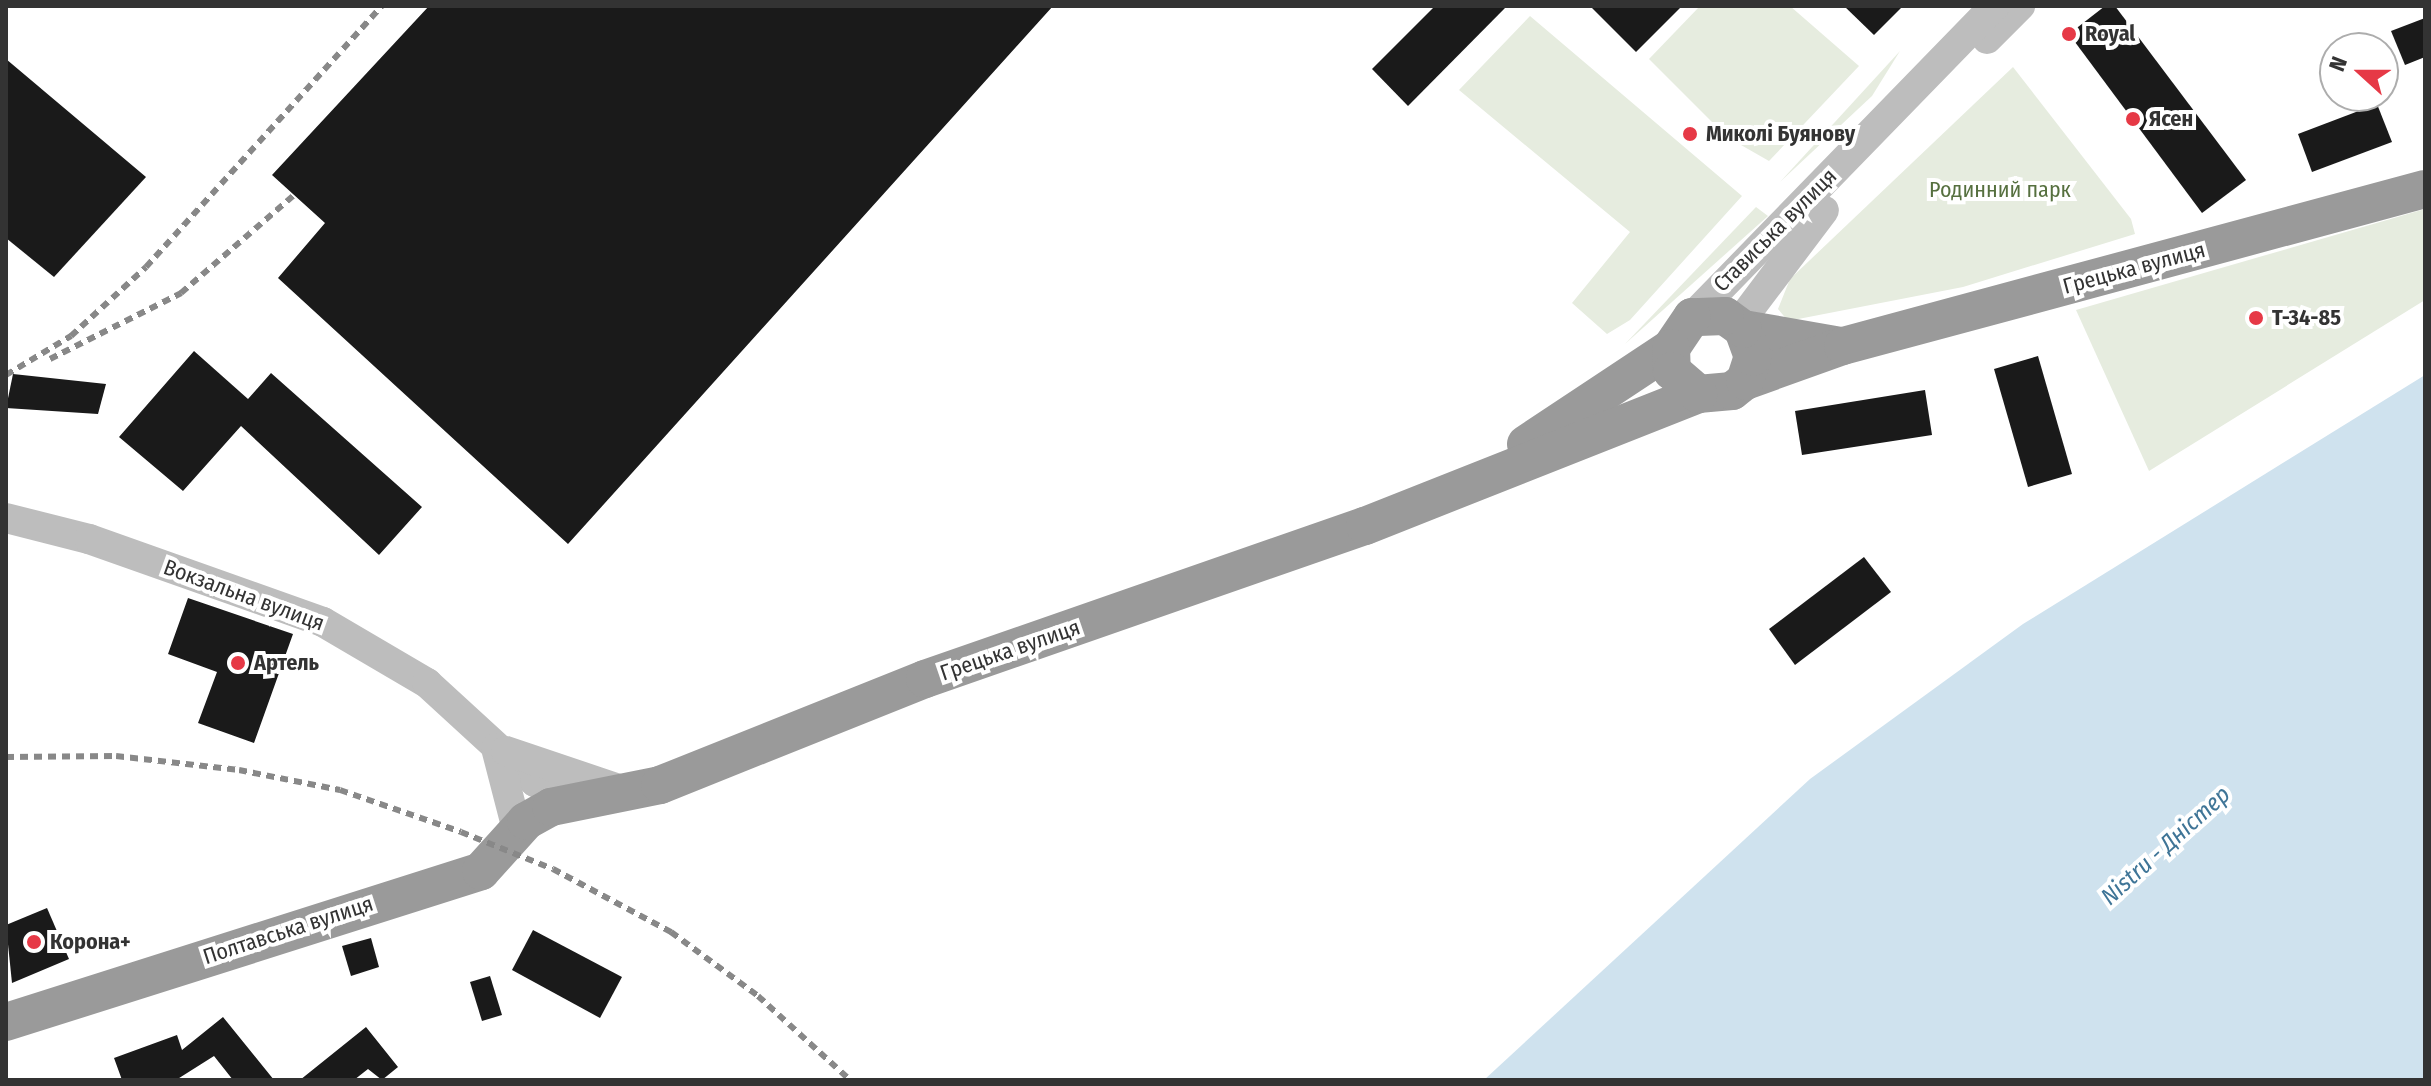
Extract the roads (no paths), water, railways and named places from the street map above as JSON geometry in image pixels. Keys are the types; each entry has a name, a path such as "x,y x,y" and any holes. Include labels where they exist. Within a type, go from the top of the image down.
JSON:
{"highway":[{"name":"Грецька вулиця","path":"1745,381 1843,346 2425,189"},
{"path":"1709,313 1741,326 1753,357 1745,381 1714,396 1698,394 1672,371 1671,348 1692,317 1709,313"},
{"name":"Грецька вулиця","path":"1741,326 1843,346"},
{"name":"Грецька вулиця","path":"1467,483 1671,348"},
{"name":"Грецька вулиця","path":"564,805 628,792 1467,483 1698,394"},
{"name":"Полтавська вулиця","path":"6,1022 481,871 518,833 564,805"}],"main road":[{"name":"Стависька вулиця","path":"1692,317 1994,6"},
{"name":"Стависька вулиця","path":"1741,326 1787,250 2020,6"},
{"name":"Вокзальна вулиця","path":"6,518 89,539 323,622 427,683 496,748 564,805"},
{"name":"Вокзальна вулиця","path":"496,748 628,792"},
{"path":"496,748 518,833"}],"water":[{"name":"Nistru - Дністер","path":"2425,375 2425,1080 1484,1080 1810,779 2023,624"}],"railway":[{"path":"6,375 71,336 146,267 382,6"},
{"path":"50,359 181,293 294,195"},
{"path":"6,757 116,756 239,770 340,790 461,832 553,869 671,932 758,996 850,1080"}],"place":[{"name":"Royal","path":"2069,34"},
{"name":"Ясен","path":"2133,119"},
{"name":"Миколі Буянову","path":"1690,134"},
{"name":"Т-34-85","path":"2256,318"},
{"name":"Артель","path":"238,663"},
{"name":"Корона+","path":"34,942"}],"park label":[{"name":"Родинний парк","path":"2000,190"}]}
